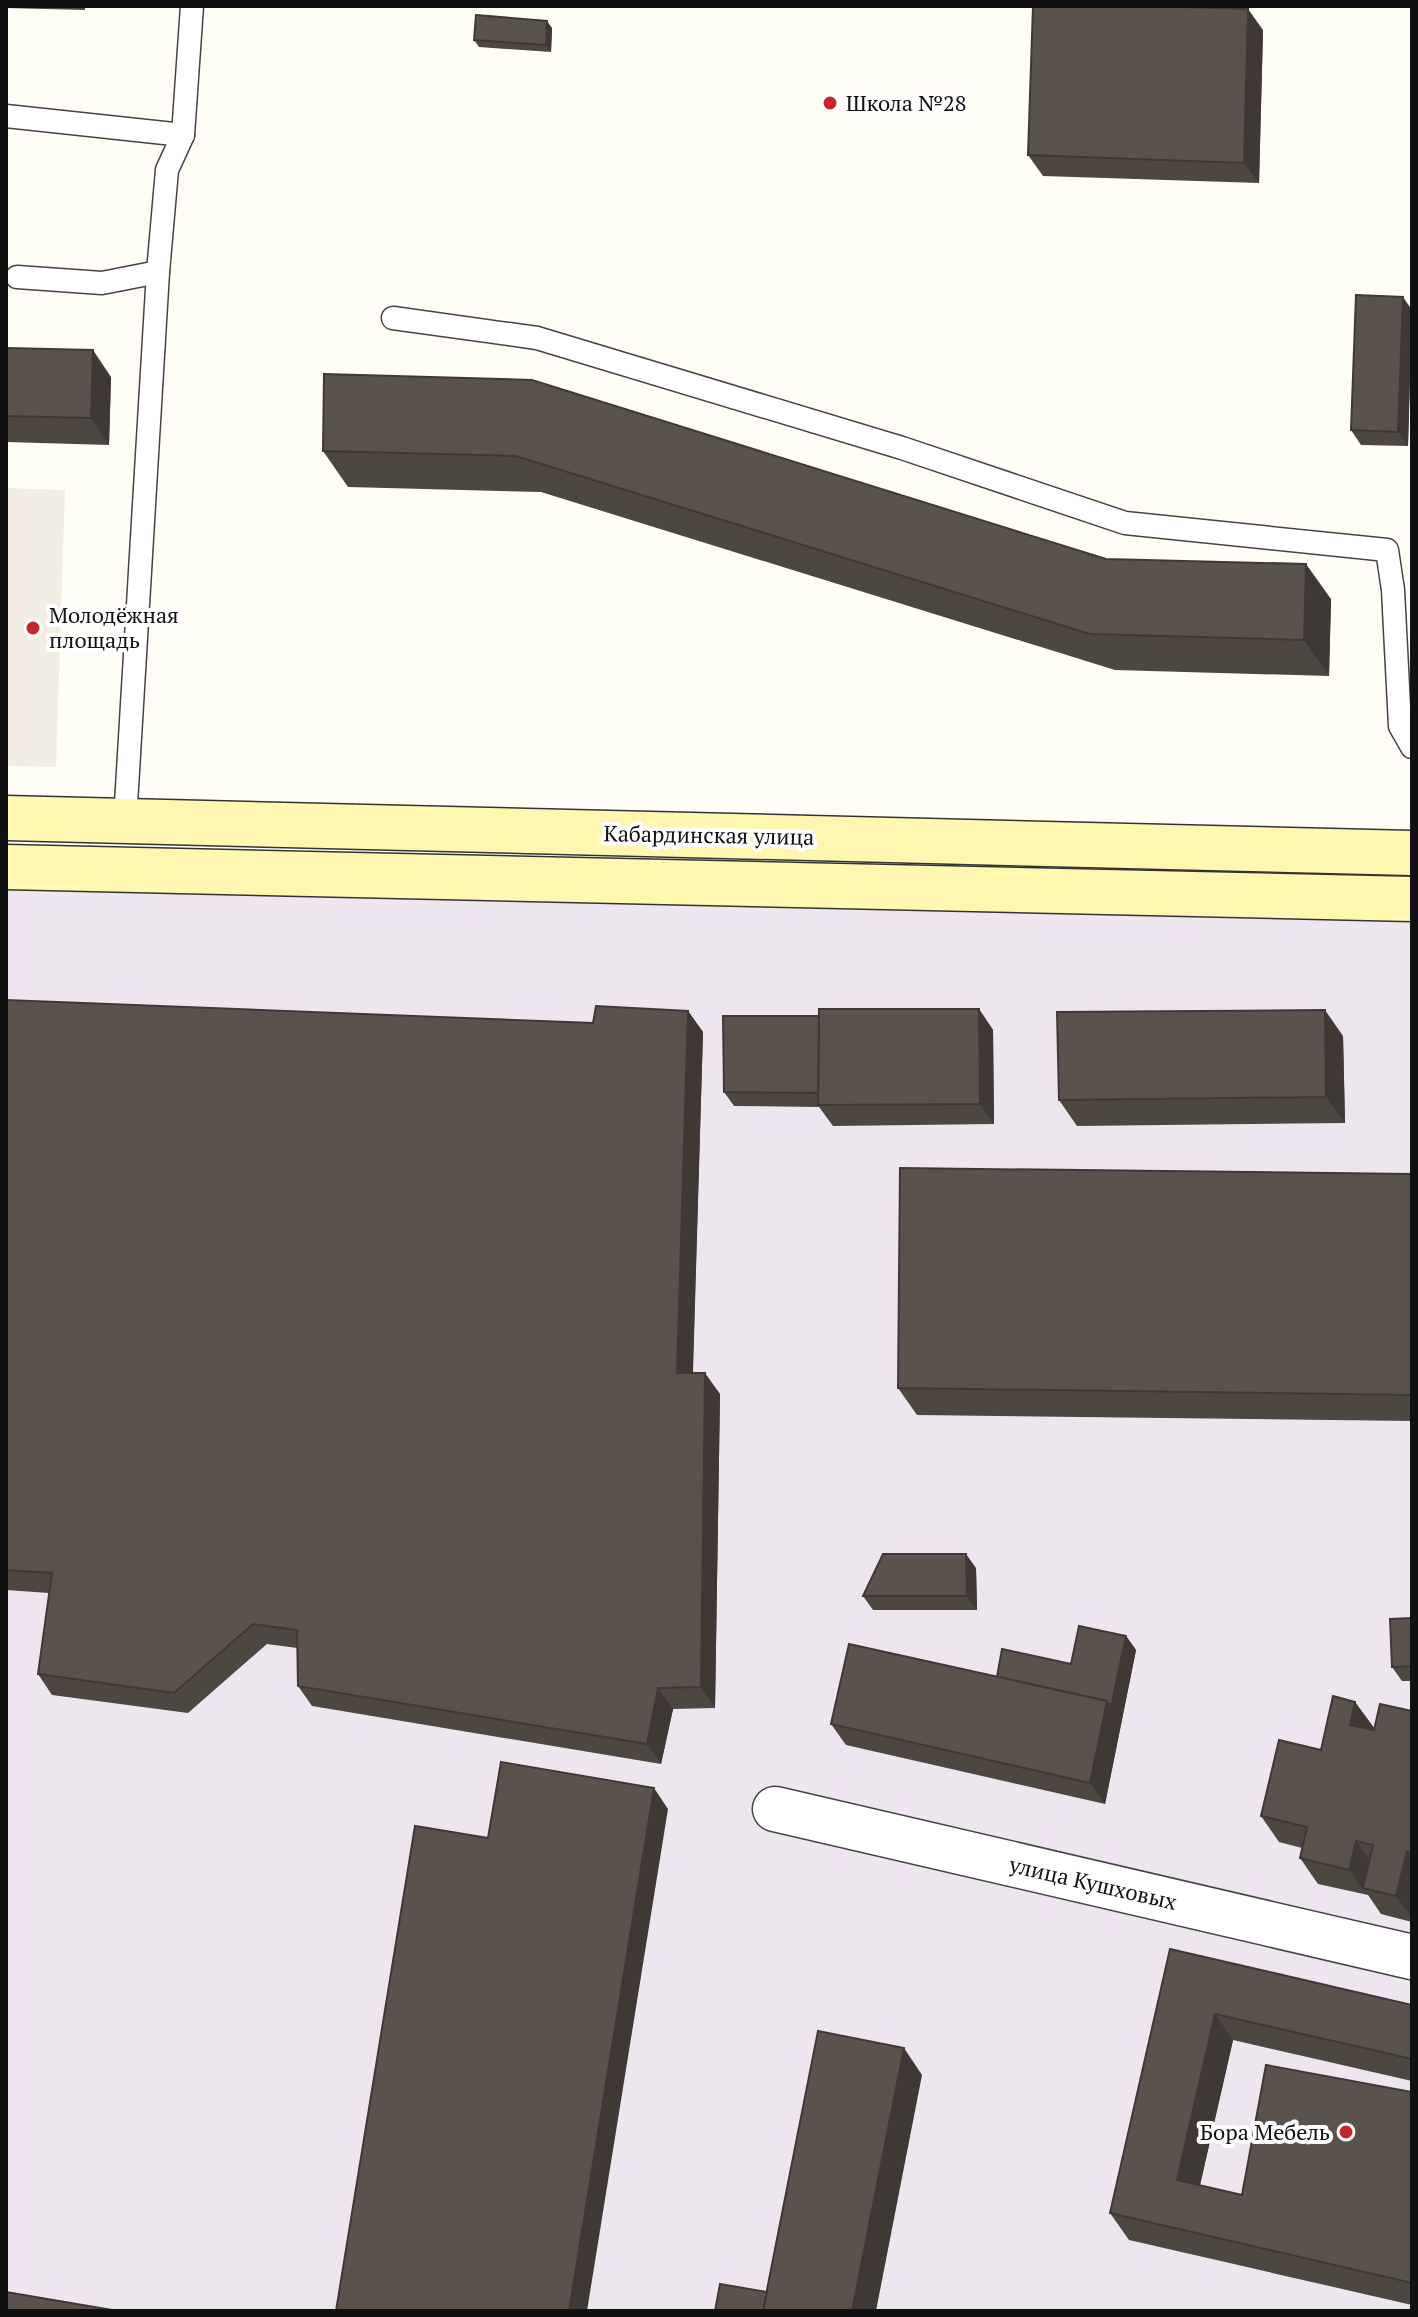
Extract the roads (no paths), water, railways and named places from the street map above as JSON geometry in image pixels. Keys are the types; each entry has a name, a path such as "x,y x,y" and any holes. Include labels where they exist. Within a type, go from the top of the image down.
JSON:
{"main road":[{"name":"Кабардинская улица","path":"6,818 1412,853"},
{"path":"6,867 1412,899"}],"street":[{"name":"улица Кушховых","path":"775,1809 1412,1957"}],"lane":[{"path":"125,821 158,272 167,170 183,135 192,6"},
{"path":"6,116 183,135"},
{"path":"17,277 102,283 158,272"},
{"path":"393,318 537,338 902,448 1125,523 1387,550 1393,590 1400,726 1412,747"}],"place":[{"name":"Школа №28","path":"830,103"},
{"name":"Молодёжная площадь","path":"33,628"},
{"name":"Бора Мебель","path":"1346,2132"}]}
